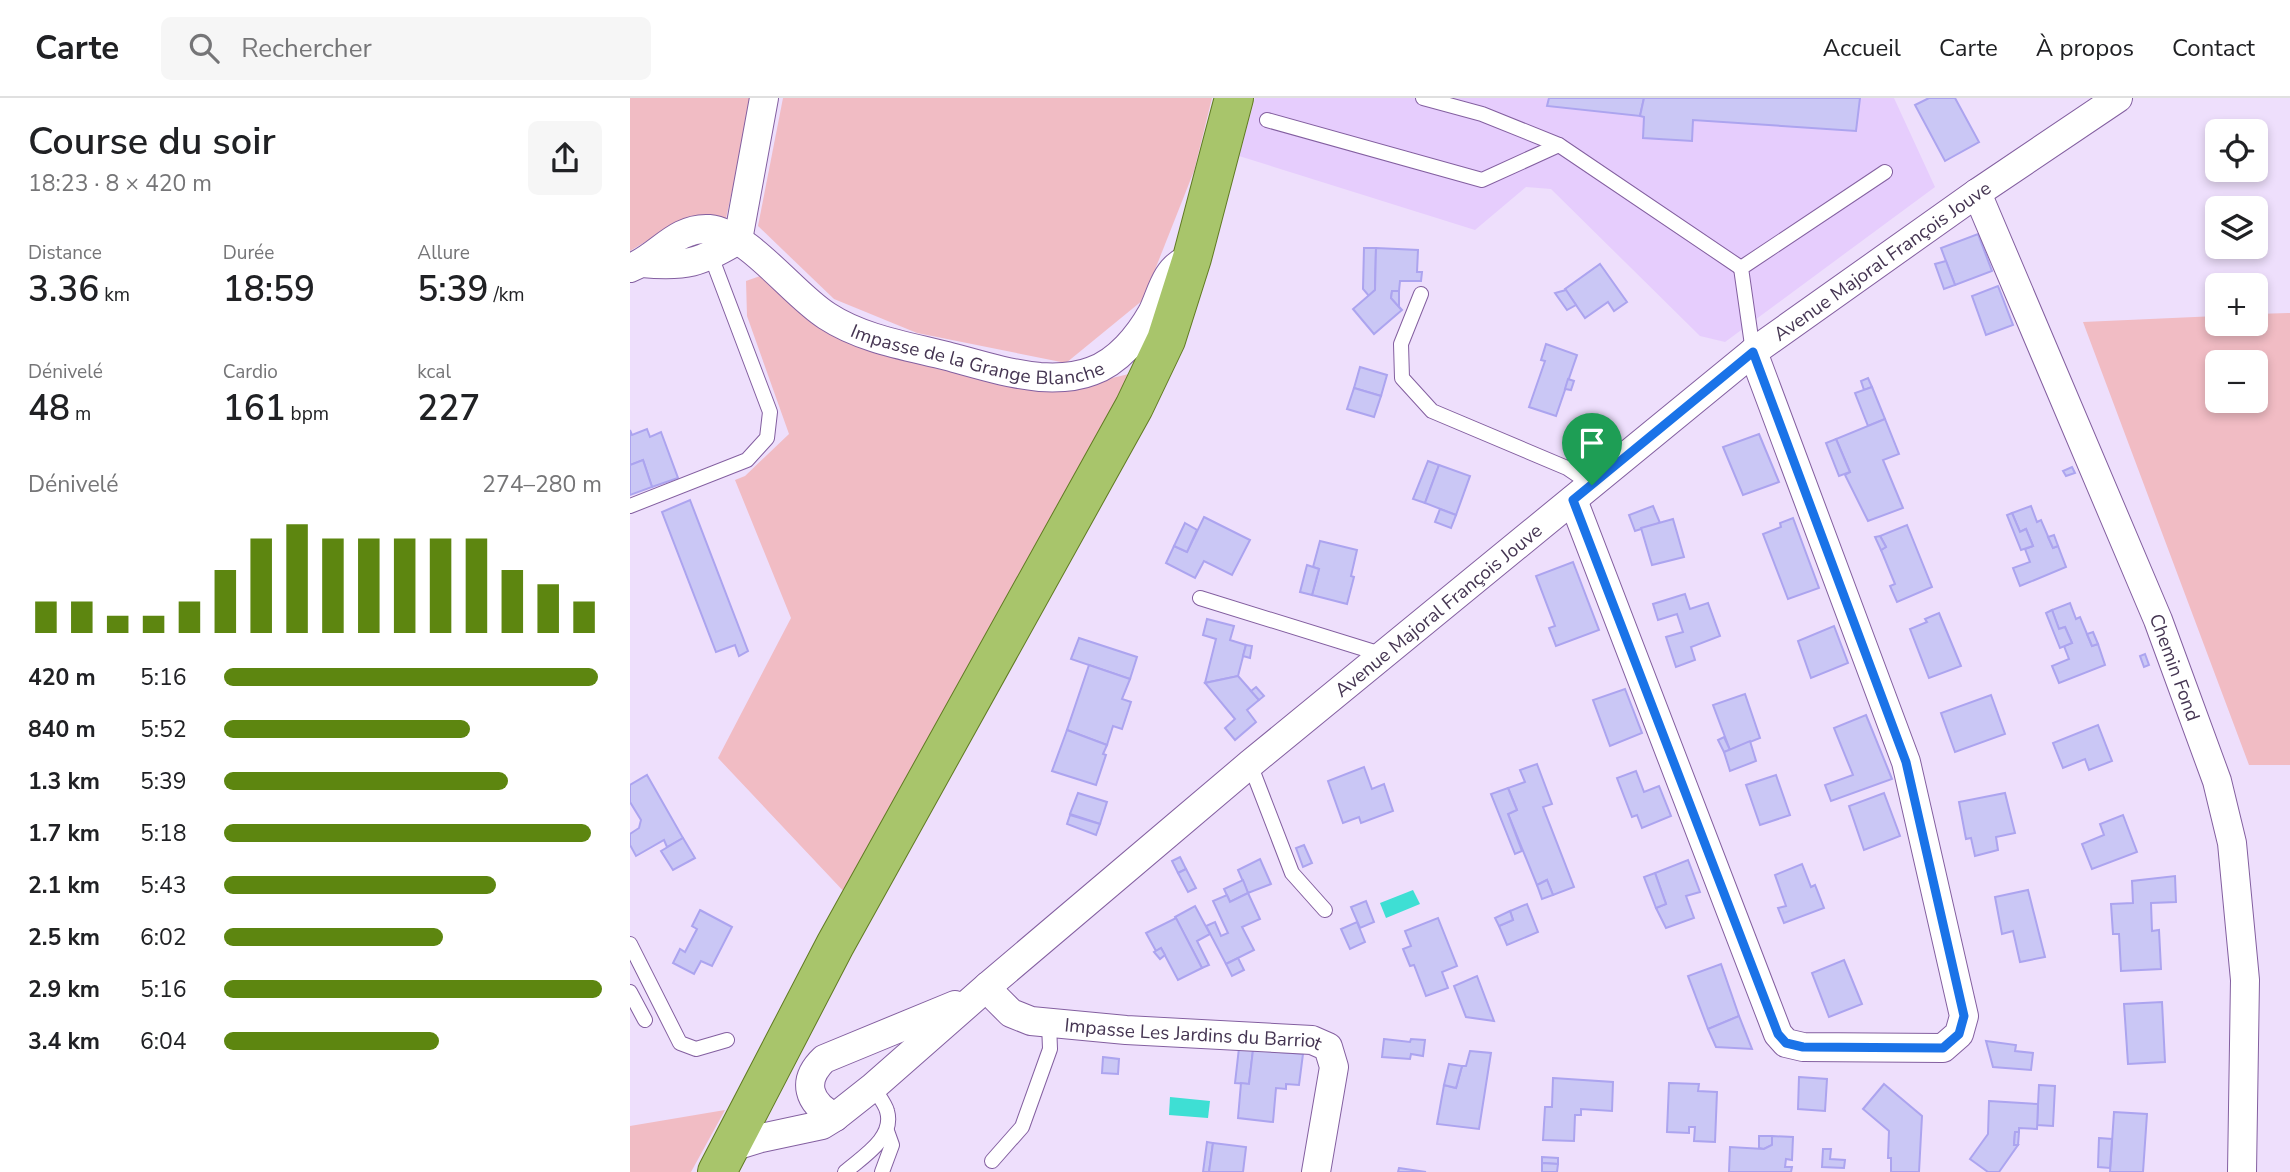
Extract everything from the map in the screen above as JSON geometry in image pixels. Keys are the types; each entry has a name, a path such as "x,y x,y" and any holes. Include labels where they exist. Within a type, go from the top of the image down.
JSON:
{"main road":[{"path":"725,1160 835,946 1135,407 1166,340 1192,258 1234,98"}],"street":[{"path":"738,240 764,98"},
{"name":"Avenue Majoral François Jouve","path":"725,1160 761,1138 822,1125 835,1117 1250,764 1753,352 1977,193 2118,98"},
{"name":"Chemin Fond","path":"1977,193 2158,620 2217,781 2232,843 2245,980 2242,1172"},
{"name":"Impasse de la Grange Blanche","path":"636,265 682,233 709,229 738,240 825,316 856,332 1012,373 1042,377 1071,376 1093,371 1115,357 1135,339 1152,313 1163,286 1176,265 1192,258"},
{"name":"Impasse de la Grange Blanche","path":"636,265 670,266 695,263 738,240"},
{"path":"1583,492 1778,1034 1786,1043 1803,1047 1943,1048 1959,1034 1964,1016 1906,762 1753,352"},
{"name":"Avenue Majoral François Jouve","path":"835,1117 814,1102 809,1085 813,1070 824,1059 983,991"},
{"name":"Impasse Les Jardins du Barriot","path":"983,991 1011,1013 1031,1021 1126,1030 1312,1040 1328,1047 1334,1067 1316,1172"}],"lane":[{"path":"1423,98 1482,114 1559,145 1741,268 1753,352"},
{"path":"1267,120 1482,180 1559,145"},
{"path":"1741,268 1885,172"},
{"path":"630,506 747,460 767,438 771,412 711,256"},
{"path":"1421,295 1401,344 1402,377 1432,411 1567,468 1583,492"},
{"path":"1200,598 1384,655"},
{"path":"1250,764 1292,873 1325,910"},
{"path":"630,944 680,1043 696,1049 726,1041"},
{"path":"630,992 645,1020"},
{"path":"992,1161 1021,1128 1050,1049 1049,1023"},
{"path":"873,1087 887,1112 887,1131 892,1145 882,1172"},
{"path":"845,1172 876,1145 887,1131"}],"shaded area":[{"path":"630,98 753,98 726,218 678,222 630,251"},
{"path":"783,98 1212,98 1194,171 1143,300 1066,363 917,333 834,299 758,226"},
{"path":"1255,98 1894,98 1935,187 1725,342 1700,336 1551,189 1526,187 1475,230 1239,156"},
{"path":"763,275 839,335 938,369 1065,389 1129,374 1123,395 848,896 718,758 791,618 735,480 745,476 789,434 747,316 746,281"},
{"path":"2290,313 2290,765 2249,765 2083,322 2205,317 2205,336 2268,336 2268,314"},
{"path":"1413,890 1420,904 1386,918 1380,903"},
{"path":"1170,1097 1210,1101 1208,1118 1169,1115"},
{"path":"725,1110 691,1172 630,1172 630,1126"}],"building":[{"path":"1549,98 1644,98 1640,116 1547,106"},
{"path":"1644,98 1860,98 1856,131 1693,120 1692,141 1643,138 1644,117 1640,116"},
{"path":"1929,98 1955,98 1979,142 1945,161 1915,105"},
{"path":"1978,234 1992,271 1955,285 1941,248"},
{"path":"1364,248 1376,248 1375,290 1369,296 1363,289"},
{"path":"1376,248 1418,250 1417,272 1422,272 1421,281 1400,281 1399,291 1392,291 1391,298 1402,310 1374,334 1353,309 1375,290"},
{"path":"1946,261 1955,285 1944,289 1935,264"},
{"path":"1600,264 1627,302 1614,311 1608,302 1585,318 1565,289"},
{"path":"1998,286 2013,325 1986,335 1972,296"},
{"path":"1566,290 1576,305 1567,310 1555,293"},
{"path":"1392,291 1399,291 1399,307 1391,298"},
{"path":"1546,344 1577,355 1556,416 1529,407 1545,361 1541,360"},
{"path":"1360,367 1387,375 1381,396 1354,388"},
{"path":"1868,378 1872,387 1864,390 1861,381"},
{"path":"1568,379 1574,381 1571,390 1565,389"},
{"path":"1872,387 1885,419 1868,426 1855,393"},
{"path":"1354,388 1381,396 1374,417 1347,409"},
{"path":"1885,419 1899,454 1883,460 1903,508 1868,521 1845,475 1850,472 1836,439"},
{"path":"647,429 650,437 661,432 678,478 652,487 643,460 630,465 630,430 632,435"},
{"path":"1759,434 1779,482 1743,495 1723,447"},
{"path":"1836,439 1850,472 1839,476 1826,443"},
{"path":"1583,447 1590,457 1581,464 1573,455"},
{"path":"643,460 652,487 630,495 630,465"},
{"path":"1428,461 1439,465 1425,503 1413,499"},
{"path":"1439,465 1470,476 1456,515 1425,503"},
{"path":"2072,467 2075,473 2066,476 2063,471"},
{"path":"690,500 748,651 739,656 735,645 716,652 662,512"},
{"path":"1653,506 1660,523 1635,531 1629,515"},
{"path":"2031,506 2037,522 2041,520 2053,548 2058,546 2066,567 2020,586 2013,568 2030,562 2025,549 2033,546 2026,529 2020,532 2012,513"},
{"path":"1440,509 1456,515 1451,528 1435,522"},
{"path":"2012,513 2020,532 2026,529 2033,546 2021,550 2007,515"},
{"path":"1204,517 1250,540 1232,575 1204,561 1195,578 1166,563 1174,546 1187,552"},
{"path":"1793,518 1819,588 1788,599 1763,534 1781,527 1780,523"},
{"path":"1673,519 1684,557 1652,565 1641,528"},
{"path":"1185,523 1197,530 1187,552 1174,546"},
{"path":"1907,525 1932,587 1897,602 1890,586 1895,584 1881,550 1886,547 1880,536"},
{"path":"2054,535 2058,546 2053,548 2048,537"},
{"path":"1880,536 1886,547 1881,550 1875,537"},
{"path":"1320,541 1357,550 1347,604 1312,595 1319,569 1313,567"},
{"path":"1573,562 1599,630 1556,646 1549,628 1555,626 1536,576"},
{"path":"1307,565 1319,569 1312,595 1300,592"},
{"path":"1685,594 1690,609 1708,603 1720,636 1691,647 1695,660 1676,667 1666,637 1683,632 1677,614 1658,620 1653,604"},
{"path":"2070,603 2076,619 2080,617 2092,646 2098,644 2105,665 2059,683 2052,666 2069,659 2064,646 2072,643 2065,627 2059,629 2052,610"},
{"path":"2052,610 2059,629 2065,627 2072,643 2060,648 2046,613"},
{"path":"1939,613 1961,666 1929,678 1910,629"},
{"path":"1207,619 1234,626 1230,640 1246,645 1238,676 1205,683 1216,639 1203,635"},
{"path":"1834,626 1848,663 1811,678 1798,641"},
{"path":"2093,632 2098,644 2092,646 2087,634"},
{"path":"1079,638 1137,657 1130,679 1071,659"},
{"path":"1246,645 1252,646 1250,658 1243,656"},
{"path":"2145,654 2149,665 2144,667 2140,656"},
{"path":"1089,665 1130,679 1122,699 1131,702 1122,729 1113,726 1107,745 1067,730"},
{"path":"1238,676 1259,700 1247,710 1256,722 1235,740 1225,728 1235,719 1205,683"},
{"path":"1256,687 1264,696 1259,700 1251,691"},
{"path":"1625,689 1642,733 1610,746 1593,700"},
{"path":"1745,694 1760,738 1730,750 1713,705"},
{"path":"1991,695 2005,734 1955,752 1941,713"},
{"path":"1866,715 1892,779 1831,801 1825,785 1853,775 1834,728"},
{"path":"2098,725 2112,761 2089,770 2085,759 2063,768 2053,743"},
{"path":"1067,730 1107,745 1096,785 1052,771"},
{"path":"1724,737 1730,750 1724,752 1718,740"},
{"path":"1750,741 1756,761 1730,771 1724,752"},
{"path":"1537,764 1552,804 1543,807 1574,887 1553,895 1547,880 1537,885 1508,814 1517,810 1508,788 1525,782 1520,770"},
{"path":"1364,767 1372,789 1384,784 1393,811 1361,823 1359,817 1343,823 1328,781"},
{"path":"1636,771 1644,792 1659,786 1671,816 1642,828 1637,815 1632,817 1617,778"},
{"path":"647,775 683,838 667,847 664,840 636,856 630,845 630,834 639,828 641,820 630,802 630,785"},
{"path":"1776,775 1790,815 1760,825 1746,785"},
{"path":"1508,788 1517,810 1508,814 1522,851 1515,854 1491,794"},
{"path":"1078,793 1107,802 1100,824 1070,814"},
{"path":"1884,793 1900,836 1864,850 1849,806"},
{"path":"2005,793 2015,833 1996,837 1998,850 1975,856 1971,838 1966,839 1959,802"},
{"path":"1070,815 1100,824 1096,835 1067,824"},
{"path":"2123,815 2137,852 2092,869 2082,844 2104,835 2100,824"},
{"path":"683,838 695,858 673,870 661,851"},
{"path":"1304,845 1312,863 1303,867 1296,848"},
{"path":"1180,857 1186,869 1178,873 1172,861"},
{"path":"1260,859 1271,884 1248,893 1238,870"},
{"path":"1688,860 1700,892 1686,896 1694,918 1666,928 1656,908 1666,904 1655,873"},
{"path":"1802,864 1811,887 1815,885 1824,908 1784,923 1778,908 1786,906 1775,875"},
{"path":"1186,869 1196,888 1188,892 1178,873"},
{"path":"1655,873 1666,904 1656,908 1644,877"},
{"path":"2175,876 2176,902 2151,903 2152,931 2159,930 2161,969 2121,971 2119,934 2113,934 2111,904 2133,903 2132,881"},
{"path":"1243,880 1248,893 1230,902 1224,889"},
{"path":"1547,880 1553,895 1542,899 1537,885"},
{"path":"2028,890 2045,957 2020,962 2013,931 2002,934 1995,897"},
{"path":"1248,893 1260,919 1242,927 1254,950 1226,964 1206,926 1215,922 1221,936 1228,933 1213,901 1227,895 1230,902"},
{"path":"1366,901 1374,922 1360,928 1351,907"},
{"path":"1527,904 1538,932 1507,945 1499,926 1513,920 1510,911"},
{"path":"1195,906 1210,934 1197,941 1209,965 1202,968 1175,917"},
{"path":"700,910 732,927 712,966 701,961 694,974 673,963 680,949 685,952 697,929 692,926"},
{"path":"1510,911 1513,920 1499,926 1495,918"},
{"path":"1176,918 1202,968 1178,980 1161,948 1156,951 1146,933"},
{"path":"1438,918 1457,966 1442,972 1448,988 1426,996 1414,965 1410,966 1403,949 1411,946 1405,931"},
{"path":"1357,922 1365,942 1350,949 1341,929"},
{"path":"1161,948 1165,955 1160,959 1154,952"},
{"path":"1238,958 1244,970 1232,976 1226,964"},
{"path":"1844,960 1862,1004 1829,1017 1812,973"},
{"path":"1721,964 1739,1016 1708,1029 1688,976"},
{"path":"1477,976 1494,1021 1466,1017 1454,986"},
{"path":"2162,1002 2165,1062 2128,1064 2124,1004"},
{"path":"1739,1016 1752,1049 1716,1047 1708,1029"},
{"path":"1384,1039 1410,1042 1411,1039 1425,1040 1423,1056 1411,1054 1410,1059 1382,1057"},
{"path":"1986,1041 2016,1045 2015,1051 2033,1053 2031,1070 1993,1067"},
{"path":"1239,1048 1253,1050 1249,1084 1235,1083"},
{"path":"1253,1050 1303,1054 1299,1085 1286,1084 1286,1089 1276,1088 1273,1122 1238,1118 1241,1083 1249,1084"},
{"path":"1470,1051 1491,1053 1479,1129 1437,1124 1444,1085 1456,1088 1462,1066 1466,1066"},
{"path":"1103,1057 1119,1059 1118,1074 1102,1073"},
{"path":"1449,1064 1462,1066 1456,1088 1444,1085"},
{"path":"1799,1077 1827,1079 1825,1111 1798,1109"},
{"path":"1553,1078 1613,1082 1612,1111 1581,1109 1581,1115 1575,1115 1574,1141 1543,1140 1545,1107 1552,1107"},
{"path":"1669,1083 1699,1084 1698,1091 1717,1092 1715,1142 1694,1141 1695,1127 1689,1127 1689,1133 1667,1132"},
{"path":"1884,1084 1922,1116 1919,1172 1891,1172 1891,1158 1888,1158 1889,1131 1863,1109"},
{"path":"2039,1085 2055,1086 2053,1126 2037,1125"},
{"path":"1989,1101 2038,1104 2037,1129 2019,1128 2019,1132 2015,1132 2014,1145 2018,1145 1999,1172 1988,1172 1970,1159 1988,1134"},
{"path":"2114,1112 2147,1114 2143,1172 2110,1172"},
{"path":"2015,1132 2019,1132 2018,1145 2014,1145"},
{"path":"1759,1136 1772,1136 1772,1145 1759,1148"},
{"path":"1772,1136 1793,1137 1792,1160 1786,1159 1785,1167 1792,1167 1791,1172 1729,1172 1730,1147 1764,1149 1772,1145"},
{"path":"2099,1138 2112,1139 2110,1168 2098,1167"},
{"path":"1207,1142 1213,1143 1209,1172 1203,1172"},
{"path":"1213,1143 1246,1147 1243,1172 1209,1172"},
{"path":"1823,1149 1831,1149 1830,1159 1845,1160 1844,1168 1822,1167"},
{"path":"1542,1157 1558,1158 1558,1164 1542,1163"},
{"path":"1542,1163 1558,1164 1557,1172 1542,1172"},
{"path":"1399,1168 1426,1172 1398,1172"}],"route":[{"path":"1753,352 1906,762 1964,1016 1959,1034 1943,1048 1803,1047 1786,1043 1778,1034 1573,500 1592,485 1753,352"}]}
